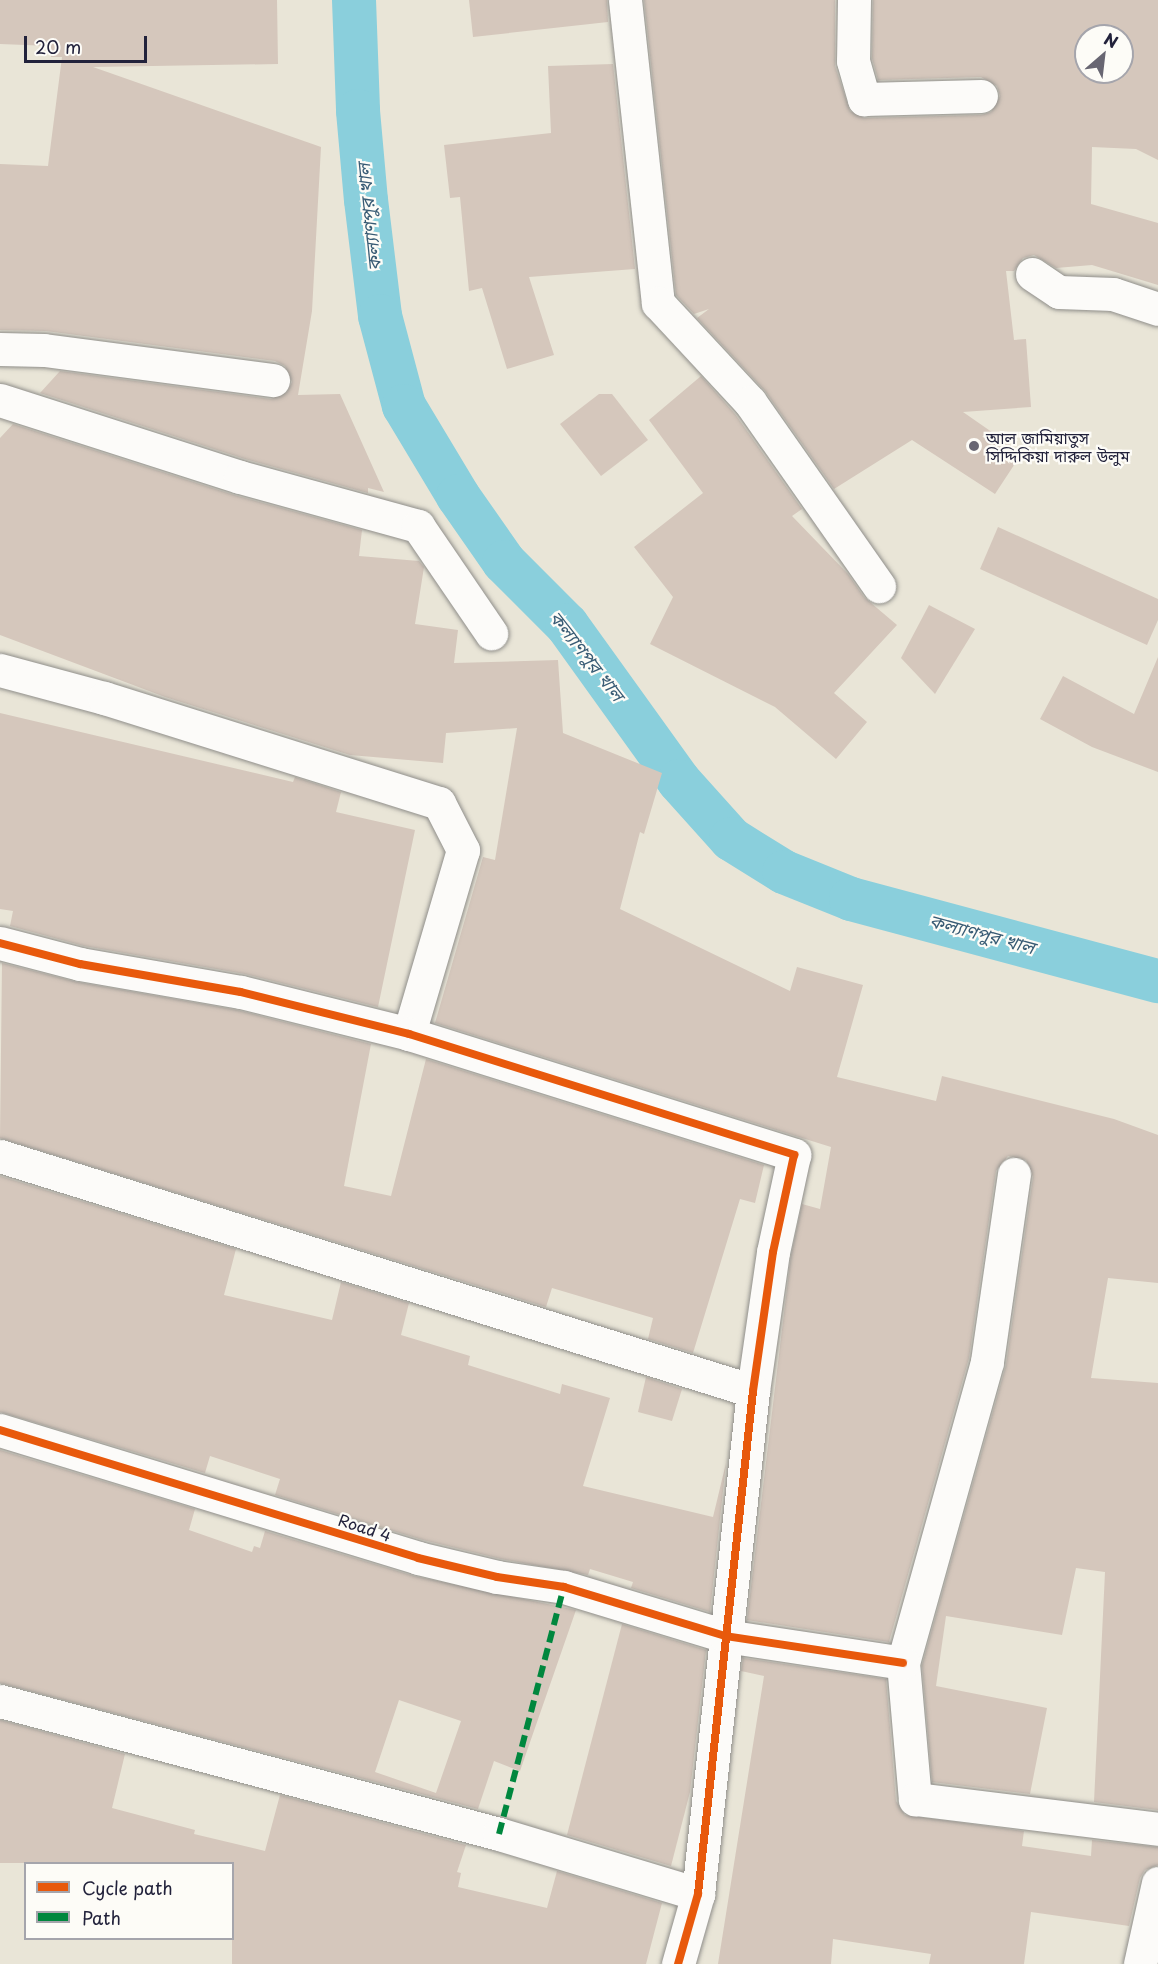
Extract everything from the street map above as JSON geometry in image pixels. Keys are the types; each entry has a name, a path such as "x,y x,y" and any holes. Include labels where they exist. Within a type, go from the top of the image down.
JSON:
{"street":[{"path":"625,0 658,303 750,402 879,586"},
{"path":"854,0 853,61 864,99 981,96"},
{"path":"1032,274 1059,292 1113,294 1158,309"},
{"path":"0,349 44,350 273,380"},
{"path":"0,400 240,477 418,526 490,633"},
{"path":"0,670 104,698 439,803 463,850 409,1034"},
{"path":"0,943 80,964 241,992 409,1034 794,1155 773,1252 753,1391 698,1894 678,1964"},
{"path":"0,1156 753,1391"},
{"path":"1014,1174 987,1362 903,1663 915,1799 1158,1829"},
{"name":"Road 4","path":"0,1430 418,1558 497,1577 564,1587 725,1636 903,1663"},
{"path":"0,1701 488,1831 698,1894"},
{"path":"1140,1964 1158,1883"}],"building":[{"path":"0,0 277,0 278,64 93,67 321,147 312,311 298,395 340,394 384,492 368,488 368,493 245,459 40,393 60,371 271,399 287,392 292,382 285,366 275,361 46,331 0,330 0,164 48,166 62,57 51,57 51,46 0,44"},
{"path":"469,0 607,0 608,22 473,37"},
{"path":"644,0 835,0 835,66 850,111 864,118 981,115 991,112 1000,96 997,86 981,77 878,80 872,58 873,0 1158,0 1158,160 1136,149 1092,147 1091,204 1158,223 1158,285 1092,265 1056,268 1034,255 1023,258 1014,271 1006,271 1014,340 1026,339 1031,407 963,412 1022,453 995,494 912,440 834,489 765,391 697,318 709,309 694,314 676,295"},
{"path":"613,64 635,269 529,277 554,355 507,369 482,288 469,291 460,197 450,198 444,145 551,133 548,66"},
{"path":"701,376 735,414 802,509 792,516 848,574 864,597 897,625 834,693 867,722 836,759 775,707 650,644 673,597 634,547 703,493 649,420"},
{"path":"599,394 612,394 648,440 601,476 560,424"},
{"path":"13,424 234,495 362,530 359,556 419,561 424,567 415,624 458,630 454,663 558,660 563,733 662,773 644,834 640,832 620,909 790,991 797,967 863,985 837,1077 936,1101 942,1076 1114,1119 1158,1135 1158,1283 1108,1278 1091,1378 1158,1383 1158,1810 1094,1802 1105,1572 1076,1568 1062,1635 946,1616 936,1686 1047,1708 1030,1794 932,1782 922,1665 1006,1365 1033,1177 1026,1160 1008,1156 996,1171 969,1358 889,1642 747,1620 791,1255 802,1204 820,1209 831,1147 435,1023 483,857 495,860 517,728 446,733 443,763 350,755 165,697 0,635 0,438"},
{"path":"998,527 1158,599 1158,620 1147,645 980,569"},
{"path":"929,605 975,629 935,694 901,658"},
{"path":"1158,657 1158,772 1092,747 1040,719 1063,676 1134,714"},
{"path":"0,713 293,782 295,777 341,792 336,812 415,830 378,1007 245,974 84,946 10,926 13,911 0,909"},
{"path":"2,963 77,982 237,1010 371,1044 344,1186 391,1196 426,1059 764,1165 755,1203 740,1199 693,1353 648,1339 653,1318 552,1288 546,1307 0,1138"},
{"path":"0,1176 236,1249 224,1295 332,1320 341,1282 409,1303 401,1335 470,1356 468,1365 560,1394 562,1384 610,1398 583,1486 713,1517 726,1463 710,1612 631,1588 633,1582 590,1569 588,1575 501,1559 423,1540 275,1495 280,1479 210,1456 205,1473 0,1412"},
{"path":"646,1377 682,1389 672,1421 638,1412"},
{"path":"0,1450 195,1509 189,1530 252,1552 254,1546 260,1548 265,1531 414,1576 576,1610 520,1771 494,1761 478,1809 0,1683","holes":["399,1700 461,1721 436,1793 375,1772"]},
{"path":"622,1624 706,1650 690,1792 671,1866 567,1835"},
{"path":"743,1658 886,1679 896,1801 905,1815 1024,1831 1022,1846 1091,1856 1092,1840 1158,1847 1158,1865 1145,1870 1140,1878 1129,1926 1031,1912 1024,1964 929,1964 931,1954 833,1939 831,1964 718,1964 764,1676 741,1671"},
{"path":"0,1720 125,1754 112,1808 195,1830 194,1834 265,1851 280,1795 466,1845 457,1872 461,1873 458,1887 547,1908 557,1871 662,1903 646,1964 232,1964 234,1862 0,1863"}],"waterway":[{"name":"কল্যাণপুর খাল","path":"354,0 358,111 380,316 404,406 458,496 504,562 567,625 679,781 731,839 784,872 851,899 1158,981"}],"marked path":[{"path":"499,1834 564,1587"}],"cycle path":[{"path":"0,943 80,964 241,992 409,1034 794,1155 773,1252 753,1391 698,1894 678,1964"},
{"path":"0,1430 418,1558 497,1577 564,1587 725,1636 903,1663"}],"place":[{"name":"আল জামিয়াতুস সিদ্দিকিয়া দারুল উলুম","path":"974,446"}]}
